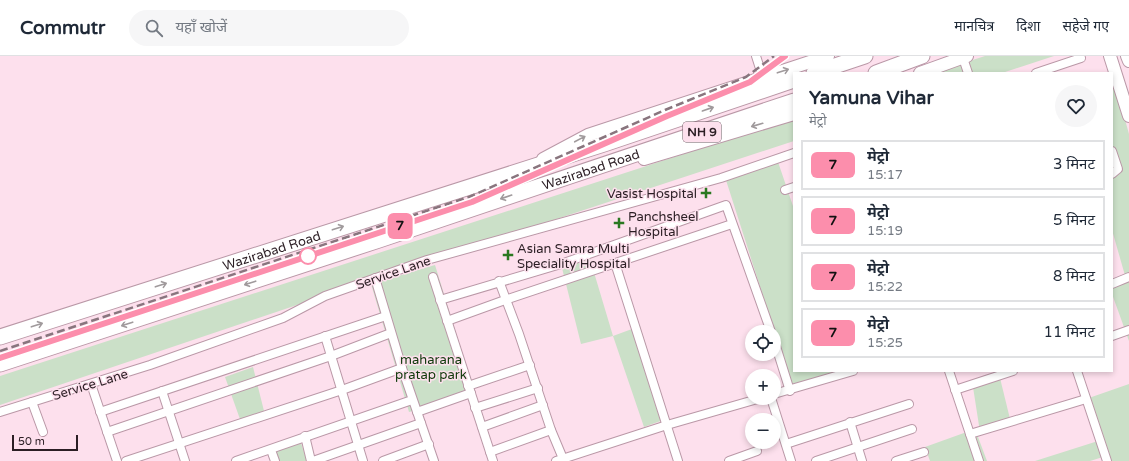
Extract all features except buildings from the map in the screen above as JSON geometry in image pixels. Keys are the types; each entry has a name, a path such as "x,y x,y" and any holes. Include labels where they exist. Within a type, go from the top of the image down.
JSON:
{"highway":[{"path":"817,72 865,56"},
{"path":"879,72 922,56"},
{"name":"Wazirabad Road","path":"0,337 521,171 793,80"},
{"name":"Wazirabad Road","path":"0,364 136,321 793,102"}],"main road":[{"path":"521,171 588,135 828,56"},
{"path":"1128,56 1129,61"},
{"path":"922,72 940,60 965,57"},
{"path":"1110,60 1129,116"},
{"path":"531,189 584,176 793,114"}],"street":[{"path":"756,56 763,78"},
{"path":"965,57 968,72"},
{"path":"1039,72 1081,58"},
{"name":"Service Lane","path":"0,412 150,365 283,318 325,296 427,260 721,178 793,153"},
{"path":"1113,154 1118,169 1117,172 1113,174"},
{"path":"785,190 793,187"},
{"path":"440,300 499,281 561,264 726,206 768,325"},
{"path":"447,321 732,224"},
{"path":"615,263 678,461"},
{"path":"433,277 493,461"},
{"path":"1113,284 1129,277"},
{"path":"375,278 412,400 434,461"},
{"path":"499,281 538,388 561,460 667,425 745,403"},
{"path":"100,412 386,316"},
{"path":"1113,336 1129,330"},
{"path":"107,432 170,412 331,356 391,333"},
{"path":"325,336 363,461"},
{"path":"781,361 790,391"},
{"path":"417,412 530,365"},
{"path":"126,461 342,390 402,368"},
{"path":"781,393 850,372"},
{"path":"949,372 979,461"},
{"path":"955,390 1010,372"},
{"path":"1077,372 1107,461"},
{"path":"91,384 117,461"},
{"path":"475,408 538,388"},
{"path":"162,391 185,461"},
{"path":"970,434 1086,399"},
{"path":"236,461 271,450 304,436 412,400"},
{"path":"32,402 43,432"},
{"path":"786,444 909,404"},
{"path":"482,427 543,405"},
{"path":"773,405 791,461"},
{"path":"850,422 862,461"},
{"path":"304,436 312,461 421,423"},
{"path":"816,461 912,429"},
{"path":"490,452 551,430"},
{"path":"383,461 429,444"},
{"path":"271,450 274,461"},
{"path":"728,461 757,451"},
{"path":"896,461 924,452"}],"green space":[{"path":"985,56 1054,56 1005,72 936,72"},
{"path":"1113,77 1129,134 1129,341 1113,297 1113,285 1126,279 1113,234 1113,175 1120,172 1113,148"},
{"path":"793,118 793,141 383,276 0,405 0,376"},
{"path":"777,159 793,206 793,372 845,372 793,390 781,352 781,325 772,325 725,177"},
{"path":"590,259 613,336 581,344 562,268"},
{"name":"maharana pratap park","path":"435,265 475,394 409,412 371,284"},
{"path":"640,326 669,418 644,427 613,336"},
{"path":"253,367 265,415 241,422 225,377"},
{"path":"1000,378 1011,423 980,432 973,387"},
{"path":"1129,384 1129,461 1104,461 1103,457 1090,461 1035,461 1098,441 1086,399"},
{"path":"975,429 987,461 930,461 925,447"},
{"path":"300,440 307,461 278,461 275,450"}],"railway":[{"path":"0,351 469,197 665,110 746,77 774,56"},
{"path":"0,358 472,202 667,116 749,82 785,56"}],"metro line":[{"name":"7","path":"0,358 472,202 667,116 750,82 785,56"}],"place":[{"name":"Vasist Hospital","path":"706,193"},
{"name":"Panchsheel Hospital","path":"619,223"},
{"name":"Asian Samra Multi Speciality Hospital","path":"508,255"}]}
